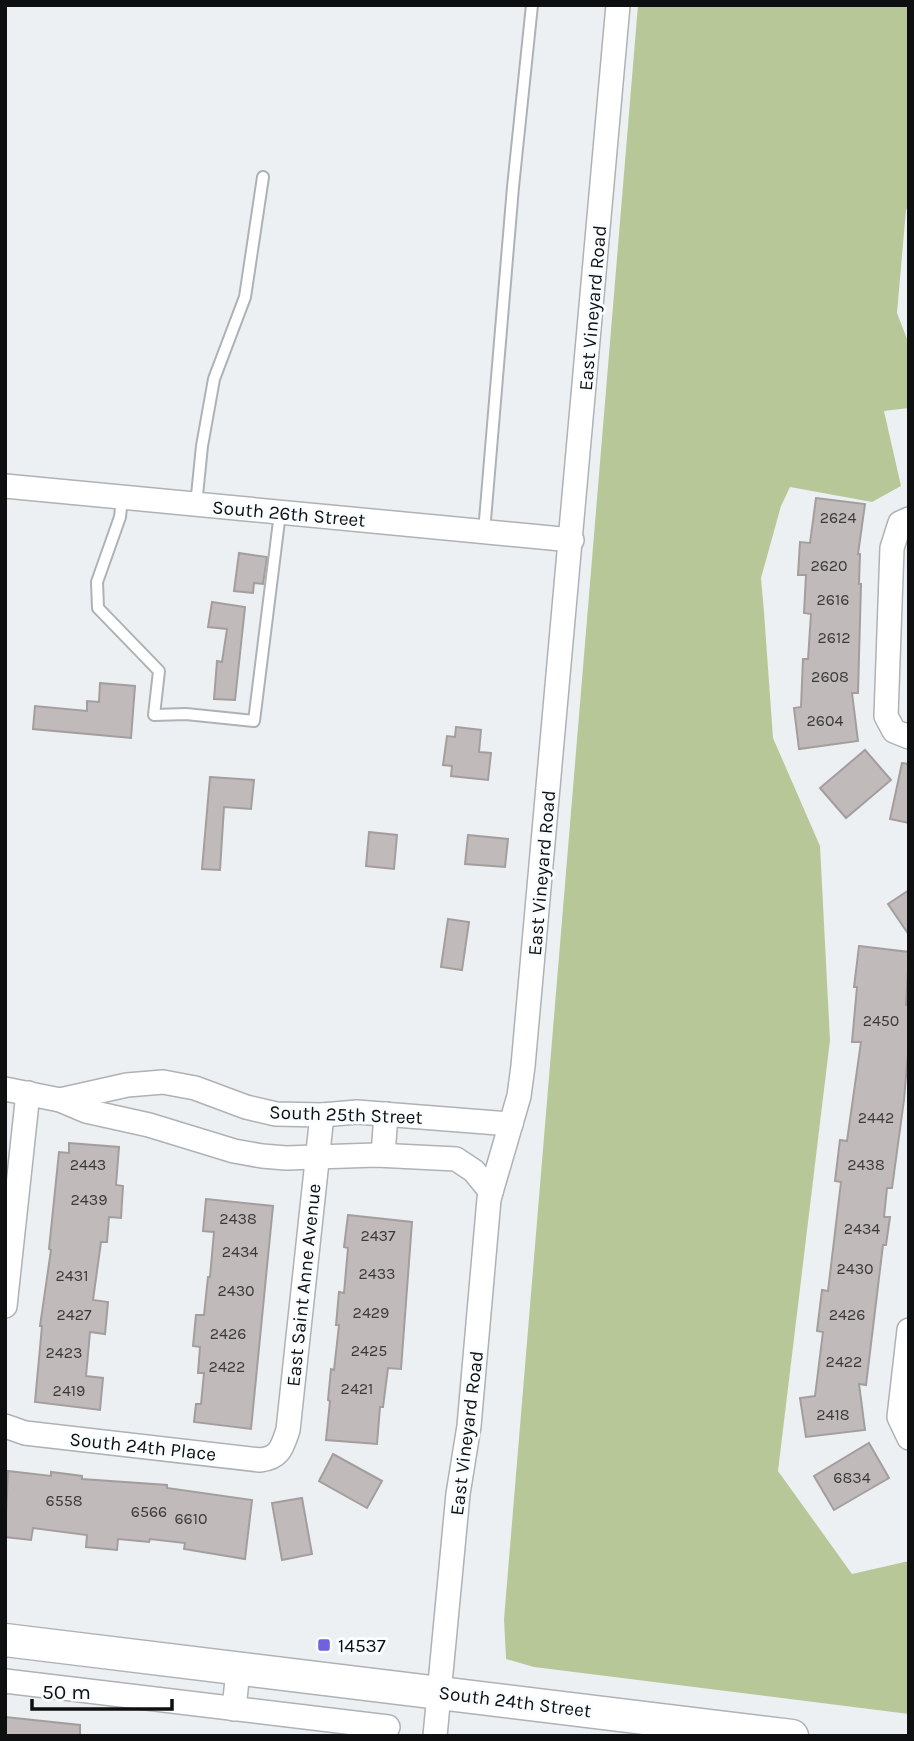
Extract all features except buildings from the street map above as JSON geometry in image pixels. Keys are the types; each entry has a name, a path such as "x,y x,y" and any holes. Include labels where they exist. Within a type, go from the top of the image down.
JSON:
{"main road":[{"name":"South 24th Street","path":"5,1640 439,1692 731,1732 792,1736"}],"street":[{"name":"East Vineyard Road","path":"435,1736 491,1192 519,1097 523,1066 618,5"},
{"name":"South 26th Street","path":"5,486 572,540"},
{"path":"902,734 886,716 892,548 904,521"},
{"name":"South 25th Street","path":"60,1100 127,1084 163,1082 195,1088 246,1107 276,1114 322,1115 357,1112 511,1124"},
{"path":"5,1306 16,1091"},
{"name":"South 25th Street","path":"16,1091 60,1100 86,1111 149,1125 234,1152 286,1158 383,1155 456,1159 474,1171 491,1192"},
{"path":"383,1155 386,1114"},
{"name":"East Saint Anne Avenue","path":"280,1453 288,1430 322,1115"},
{"path":"908,1437 899,1417 909,1330"},
{"name":"South 24th Place","path":"5,1426 25,1433 260,1460 271,1459 280,1453"},
{"path":"233,1709 238,1670"},
{"path":"5,1681 388,1727"}],"lane":[{"path":"484,532 513,187 532,5"},
{"path":"196,505 202,446 214,379 245,297 263,177"},
{"path":"122,498 120,517 97,582 98,608 159,671 154,715 186,714 254,721 280,513"}],"green space":[{"path":"638,5 909,5 909,205 906,210 897,313 909,344 909,408 884,411 901,486 872,502 790,487 781,506 761,578 773,738 820,846 830,1040 778,1471 852,1574 909,1561 909,1714 534,1667 506,1659 504,1619"}],"place":[{"name":"14537","path":"324,1645"}]}
